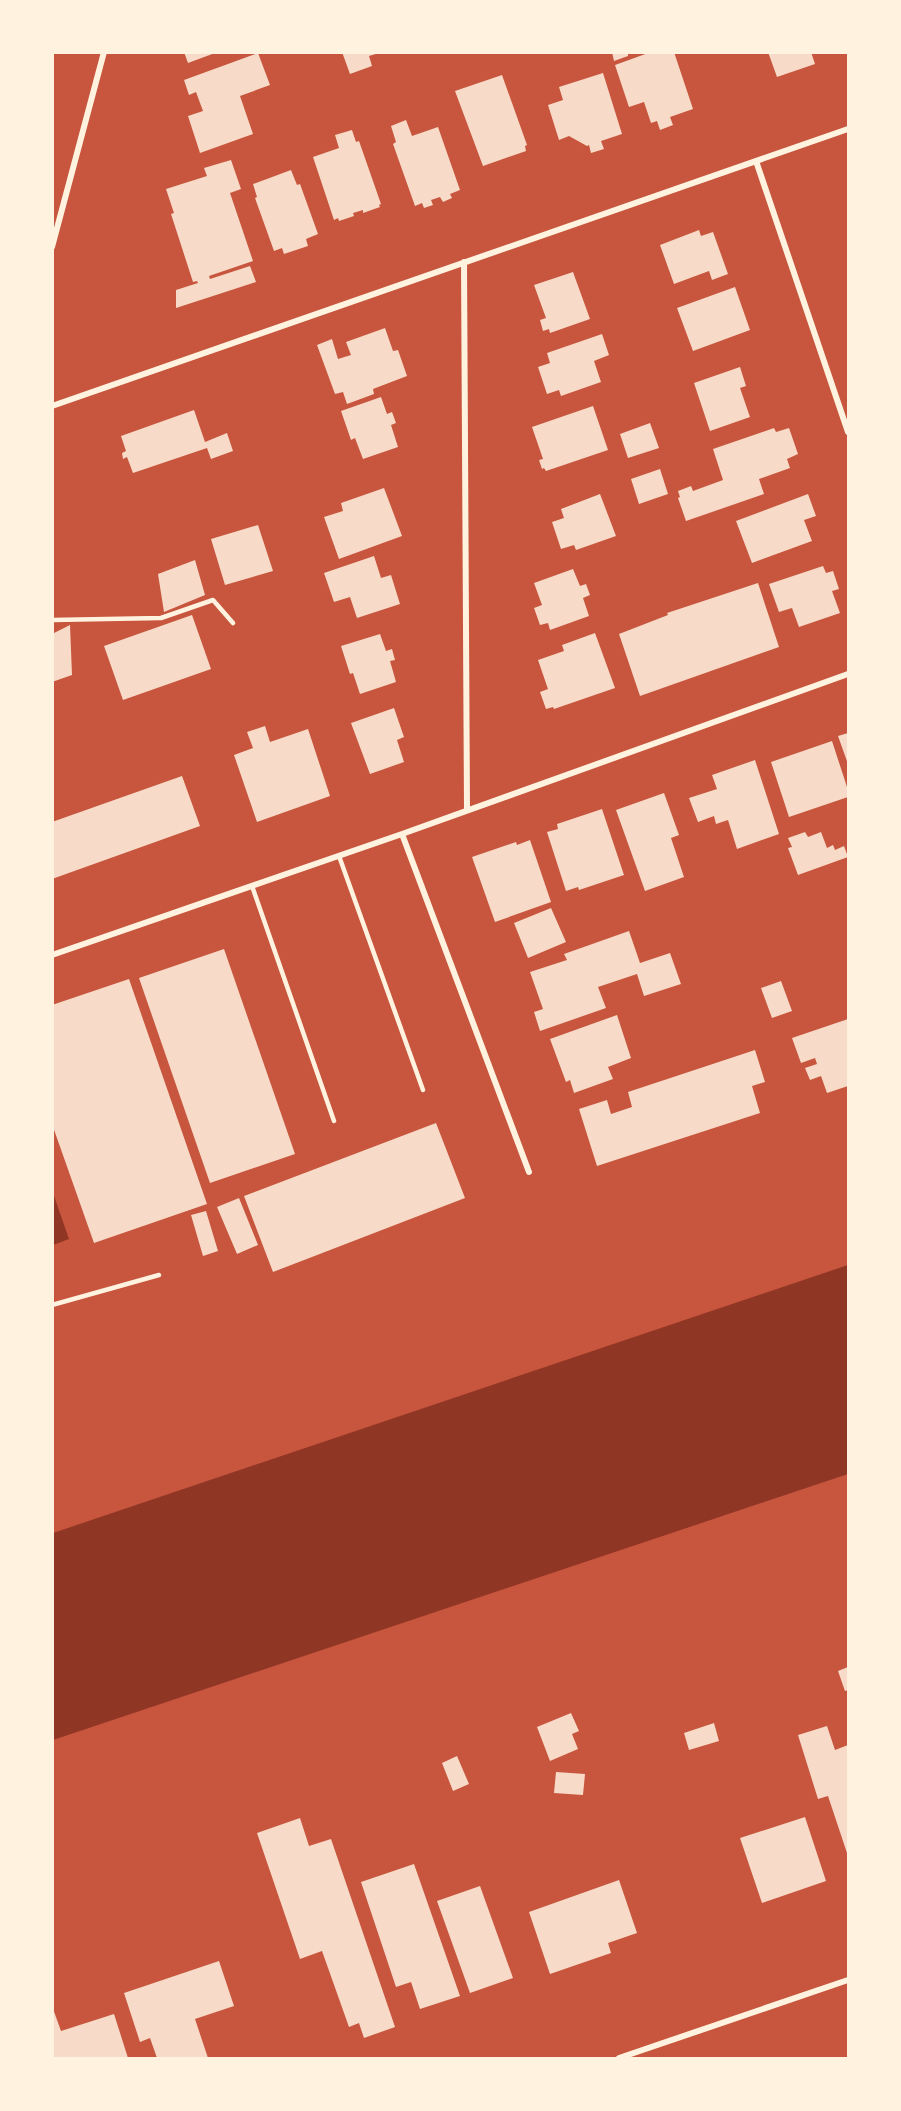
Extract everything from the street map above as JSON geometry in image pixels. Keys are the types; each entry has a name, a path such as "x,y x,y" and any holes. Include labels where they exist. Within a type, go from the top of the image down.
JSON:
{"street":[{"path":"52,247 104,52"},
{"path":"52,406 849,129"},
{"path":"756,161 849,432"},
{"path":"464,262 467,810"},
{"path":"52,955 402,834 849,674"},
{"path":"402,834 529,1173"},
{"path":"619,2058 849,1980"}],"lane":[{"path":"52,620 161,618 213,600 233,623"},
{"path":"339,856 423,1090"},
{"path":"252,886 334,1121"},
{"path":"52,1305 159,1275"}],"shaded area":[{"path":"53,1193 69,1239 52,1245"},
{"path":"848,1265 848,1474 53,1740 53,1533"}],"building":[{"path":"184,52 215,52 215,53 188,63"},
{"path":"342,52 379,53 369,56 372,66 350,74"},
{"path":"612,52 628,52 628,56 614,61"},
{"path":"651,52 674,52 693,109 670,117 673,125 660,130 657,121 651,123 644,102 629,107 615,65"},
{"path":"768,52 811,52 815,64 777,77"},
{"path":"258,53 270,85 240,96 253,134 200,153 188,116 203,111 196,92 189,95 184,80"},
{"path":"603,73 622,134 601,141 604,149 591,153 589,145 569,136 559,140 548,105 563,100 559,87"},
{"path":"502,75 527,145 525,146 526,151 483,166 455,91"},
{"path":"406,120 412,136 438,127 460,190 450,194 452,198 443,202 440,197 431,200 433,205 424,208 422,203 415,206 393,144 396,142 391,126"},
{"path":"352,130 356,142 359,141 381,204 380,207 363,213 363,210 353,213 354,216 339,221 338,218 334,220 313,157 339,148 335,135"},
{"path":"231,160 241,189 230,193 253,261 209,276 210,279 250,266 256,282 176,308 176,290 198,283 193,282 171,214 174,213 166,189 207,176 204,168"},
{"path":"291,170 297,185 300,184 318,234 306,239 308,246 284,254 282,248 274,251 255,198 257,197 253,184"},
{"path":"699,230 701,236 713,232 728,274 712,280 709,271 674,284 660,245"},
{"path":"573,272 590,319 550,333 549,329 543,331 540,320 546,318 534,285"},
{"path":"735,287 750,330 693,351 677,308"},
{"path":"385,328 393,351 398,350 407,376 373,389 374,394 347,404 343,392 335,394 317,345 332,339 338,359 351,355 346,342"},
{"path":"602,334 609,355 594,361 601,382 561,396 559,390 547,394 538,367 550,363 547,353"},
{"path":"740,367 746,386 740,388 750,417 710,431 694,383"},
{"path":"381,397 387,414 392,412 396,423 391,425 398,447 363,459 355,438 351,440 341,411"},
{"path":"593,406 608,450 546,471 542,469 539,460 543,459 532,427"},
{"path":"194,410 205,442 227,433 233,451 211,459 207,448 133,473 127,457 123,459 122,453 126,451 121,436"},
{"path":"650,423 659,448 628,458 620,434"},
{"path":"774,428 776,432 789,428 798,454 787,459 790,468 759,479 764,494 686,521 678,498 680,497 678,491 691,486 693,491 723,480 713,449"},
{"path":"660,469 668,494 639,504 631,479"},
{"path":"384,488 402,536 339,559 324,517 343,511 341,503"},
{"path":"600,494 616,536 576,550 574,545 561,549 552,522 564,518 561,509"},
{"path":"808,494 816,516 804,520 812,541 752,563 736,521"},
{"path":"258,525 273,571 225,585 211,539"},
{"path":"374,556 381,578 391,575 400,604 357,618 350,597 334,602 324,573"},
{"path":"195,560 205,595 164,612 158,574"},
{"path":"823,566 826,573 833,571 839,589 832,591 840,613 799,627 792,608 779,612 769,584"},
{"path":"573,569 580,586 586,584 590,595 583,598 589,616 550,630 548,623 540,625 534,608 542,605 534,583"},
{"path":"758,583 779,647 640,696 619,634 668,615 667,613"},
{"path":"192,615 211,669 123,700 104,646"},
{"path":"70,625 72,675 52,682 52,634"},
{"path":"595,633 615,688 554,709 553,707 546,709 540,692 548,689 538,660 564,651 562,645"},
{"path":"380,634 386,651 392,649 395,660 390,661 396,682 360,694 353,673 350,674 341,646"},
{"path":"394,708 404,737 397,740 404,762 370,774 351,723"},
{"path":"265,726 270,742 308,729 330,796 257,822 234,755 253,748 247,732"},
{"path":"848,733 848,764 838,736"},
{"path":"832,741 848,790 848,797 789,817 771,762"},
{"path":"755,760 779,834 737,849 728,820 716,824 714,816 698,822 689,798 717,789 712,775"},
{"path":"182,776 200,826 52,879 52,822"},
{"path":"664,793 679,835 671,838 684,877 645,891 616,810"},
{"path":"602,809 624,875 579,890 578,887 566,891 547,832 558,829 557,824"},
{"path":"805,832 808,837 821,832 827,848 833,845 835,850 844,846 848,857 798,875 788,848 792,847 788,838"},
{"path":"530,840 551,902 495,922 472,857 516,842 517,845"},
{"path":"551,908 566,942 528,958 514,923"},
{"path":"629,931 640,963 670,953 681,984 644,996 637,974 598,987 606,1008 540,1031 534,1012 543,1009 530,972 567,960 564,954"},
{"path":"224,949 295,1154 210,1183 139,978"},
{"path":"129,979 207,1204 94,1243 52,1124 52,1005"},
{"path":"781,981 792,1011 772,1018 761,988"},
{"path":"617,1015 631,1058 608,1067 613,1079 574,1093 570,1080 566,1082 550,1039"},
{"path":"848,1019 848,1086 827,1093 821,1076 810,1080 805,1068 817,1064 815,1058 801,1063 792,1038"},
{"path":"755,1050 765,1082 752,1086 760,1113 597,1166 579,1109 607,1100 611,1114 632,1107 628,1092"},
{"path":"436,1123 465,1198 273,1272 244,1196"},
{"path":"239,1198 258,1245 237,1254 217,1207"},
{"path":"206,1211 218,1251 203,1256 191,1215"},
{"path":"848,1667 848,1690 845,1691 838,1671"},
{"path":"571,1713 579,1731 572,1734 578,1749 550,1761 537,1727"},
{"path":"714,1723 719,1741 689,1750 684,1733"},
{"path":"827,1726 835,1750 848,1745 848,1856 828,1796 818,1799 798,1735"},
{"path":"457,1756 469,1784 453,1791 442,1763"},
{"path":"556,1772 585,1774 583,1795 554,1793"},
{"path":"805,1817 826,1881 762,1903 740,1838"},
{"path":"300,1818 309,1846 331,1839 395,2027 364,2038 359,2023 349,2027 322,1951 300,1959 257,1833"},
{"path":"414,1864 460,1996 420,2009 411,1982 396,1987 361,1882"},
{"path":"619,1880 637,1933 608,1943 611,1953 550,1974 529,1912"},
{"path":"480,1886 513,1978 470,1993 437,1901"},
{"path":"219,1961 234,2006 195,2019 208,2058 157,2058 150,2038 140,2042 124,1993"},
{"path":"52,2006 61,2031 114,2014 128,2058 52,2058"}]}
